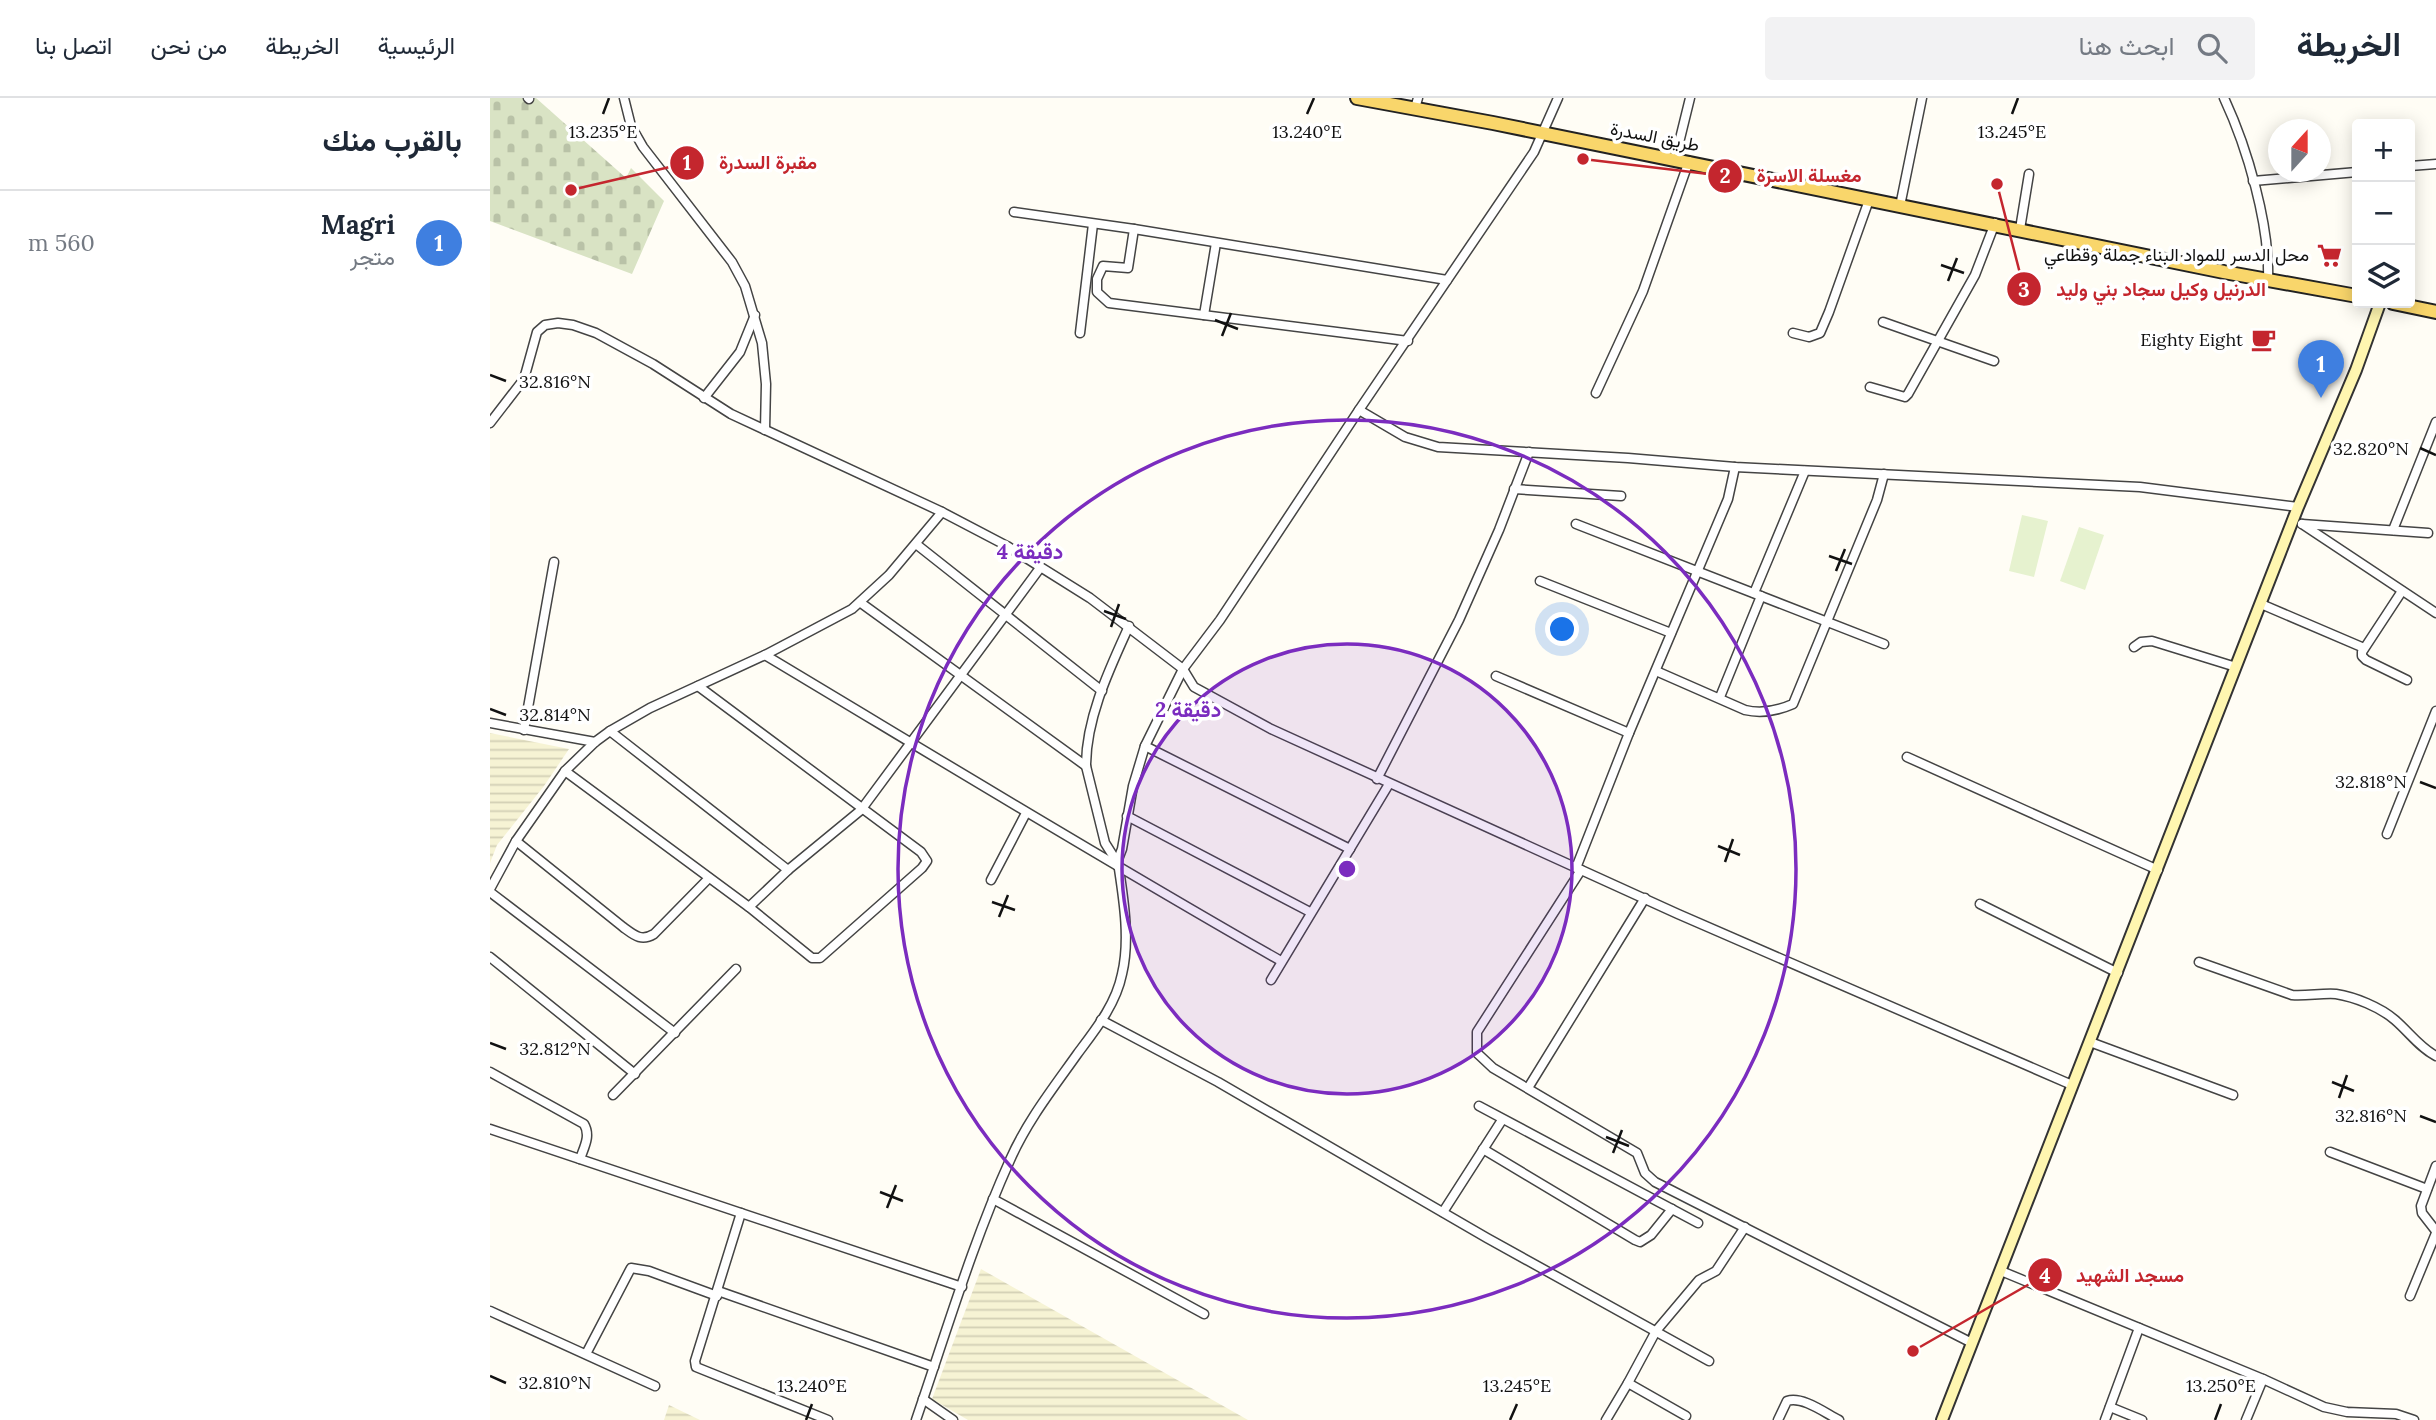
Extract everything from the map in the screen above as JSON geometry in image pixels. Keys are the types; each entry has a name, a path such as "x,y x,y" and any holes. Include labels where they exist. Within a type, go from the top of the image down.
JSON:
{"main road":[{"name":"طريق السدرة","path":"1357,98 1417,103 1544,134 2352,295"},
{"path":"2415,308 2436,312"}],"street":[{"path":"624,98 631,126 643,147 732,262 745,286 762,343 766,384 765,430"},
{"path":"916,1420 993,1199 1026,1129 1101,1020 1118,988 1126,948 1118,865 1145,746 1183,669 1220,620 1534,152 1558,98"},
{"path":"1675,159 1690,98"},
{"path":"1900,206 1922,98"},
{"path":"2224,98 2240,136 2253,181 2267,252 2267,280"},
{"path":"1596,393 1643,291 1689,161"},
{"path":"2415,166 2436,164"},
{"path":"2253,181 2352,172"},
{"path":"2020,229 2029,174"},
{"path":"1793,333 1809,337 1820,333 1868,200"},
{"path":"1014,212 1447,280"},
{"path":"1870,387 1905,397 1981,263 1996,223"},
{"path":"1080,333 1093,224"},
{"path":"1134,229 1128,268 1103,266 1096,288 1100,296 1109,303 1408,341"},
{"path":"1204,315 1216,243"},
{"path":"1942,1420 2236,667 2297,523 2298,507 2356,370 2378,308"},
{"path":"704,398 740,352 755,315"},
{"path":"1883,322 1994,361"},
{"path":"490,423 524,379 537,332 545,325 558,323 596,333 653,364 704,398 765,430 943,512 1007,546 1129,626 1183,669 1194,687 1292,740 1578,869 2072,1085"},
{"path":"1359,410 1405,437 1438,447 1805,471 2140,487 2298,507"},
{"path":"2393,530 2436,422"},
{"path":"1377,779 1459,620 1529,452"},
{"path":"1735,467 1728,499 1629,733 1578,869 1477,1032 1476,1053 1493,1068 1637,1153 1645,1173 1656,1182 1972,1343"},
{"path":"1720,697 1805,471"},
{"path":"1656,671 1757,713 1793,704 1877,500 1884,474"},
{"path":"1514,489 1621,496"},
{"path":"675,1033 490,890 516,841 565,771 595,743 650,708 765,655 861,603 943,512"},
{"path":"2297,523 2428,533"},
{"path":"2297,523 2436,613"},
{"path":"1576,524 1884,644"},
{"path":"916,544 1102,691"},
{"path":"524,730 554,562"},
{"path":"749,907 788,870 861,810 1040,568"},
{"path":"1540,581 1671,633"},
{"path":"2402,591 2364,648 2362,656 2407,680"},
{"path":"861,603 1086,766"},
{"path":"2261,604 2364,648"},
{"path":"1118,865 1105,843 1086,766 1091,727 1102,691 1129,626"},
{"path":"2134,647 2141,642 2152,641 2236,667"},
{"path":"765,655 1026,813 1082,843 1281,961"},
{"path":"1496,676 1629,733"},
{"path":"565,771 749,907 812,958 820,958 926,863 921,852 861,810 698,686"},
{"path":"2387,834 2436,711"},
{"path":"490,723 595,743"},
{"path":"610,731 788,870"},
{"path":"1145,746 1350,849"},
{"path":"1906,757 2158,870"},
{"path":"1271,980 1390,784"},
{"path":"991,880 1026,813"},
{"path":"1127,816 1310,912"},
{"path":"516,841 639,938 645,939 654,934 709,878"},
{"path":"1528,1088 1644,898"},
{"path":"1980,904 2118,973"},
{"path":"490,957 635,1074"},
{"path":"2199,962 2292,995 2335,994 2362,1002 2395,1019 2425,1049 2436,1056"},
{"path":"613,1095 736,970"},
{"path":"1101,1020 1218,1082 1709,1361"},
{"path":"2090,1042 2233,1096"},
{"path":"490,1072 584,1124 588,1136 580,1159"},
{"path":"1479,1106 1698,1223"},
{"path":"1443,1212 1502,1120"},
{"path":"490,1129 962,1287"},
{"path":"1483,1149 1640,1242 1651,1235 1672,1209"},
{"path":"2330,1153 2427,1189"},
{"path":"2410,1296 2436,1232 2421,1206 2435,1172"},
{"path":"993,1199 1204,1314"},
{"path":"741,1213 695,1361 696,1367 828,1420"},
{"path":"1606,1420 1656,1331 1699,1280 1716,1271 1745,1227"},
{"path":"586,1354 631,1268 649,1271 717,1293 934,1367"},
{"path":"2001,1271 2263,1379 2324,1407 2364,1417 2396,1414 2414,1420"},
{"path":"490,1311 655,1385"},
{"path":"2105,1420 2139,1328"},
{"path":"2246,1420 2263,1379"},
{"path":"1628,1383 1686,1416"},
{"path":"923,1399 953,1420"},
{"path":"1779,1420 1787,1401 1791,1399 1839,1420"},
{"path":"2110,1407 2142,1420"}],"shaded area":[{"path":"490,733 569,749 544,786 497,845 490,863"},
{"path":"981,1269 1248,1420 968,1420 932,1399"},
{"path":"669,1405 700,1420 664,1420"}],"green space":[{"path":"490,98 536,98 626,178 631,168 664,201 632,274 490,221"},
{"path":"2022,515 2048,521 2034,577 2009,571"},
{"path":"2079,527 2104,535 2085,590 2060,581"}],"place":[{"name":"مغسلة الاسرة","path":"1583,159"},
{"name":"الدرنيل وكيل سجاد بني وليد","path":"1997,184"},
{"name":"مقبرة السدرة","path":"571,190"},
{"name":"محل الدسر للمواد البناء جملة وقطاعي","path":"2329,255"},
{"name":"Eighty Eight","path":"2263,340"},
{"name":"Magri","path":"2321,398"},
{"name":"مسجد الشهيد","path":"1913,1351"}]}
